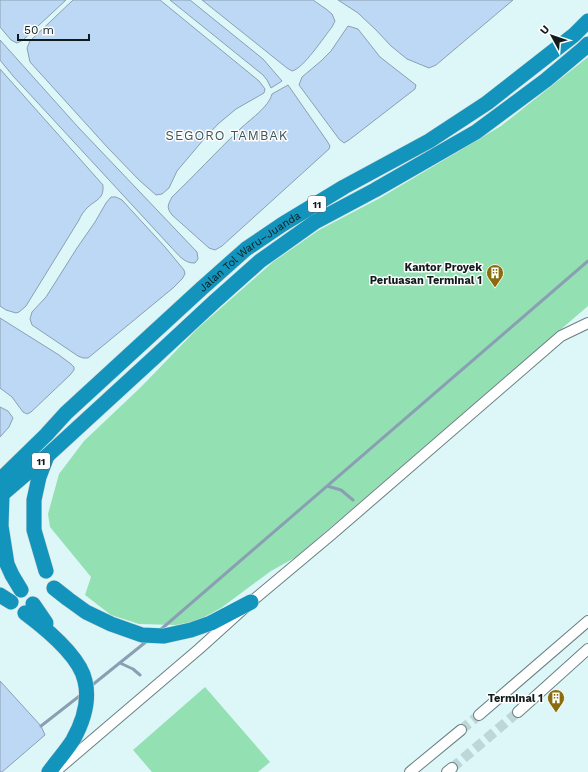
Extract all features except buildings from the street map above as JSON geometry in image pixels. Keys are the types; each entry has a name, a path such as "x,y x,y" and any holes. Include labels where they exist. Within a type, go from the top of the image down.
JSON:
{"highway":[{"name":"Jalan Tol Waru–Juanda","path":"2,485 66,413 246,249 283,224 344,187 429,141 487,103 574,35 588,21"},
{"name":"Jalan Tol Waru–Juanda","path":"2,485 48,455 260,261 315,222 375,190 476,132 546,80 588,44"},
{"path":"46,572 34,530 34,500 48,455"},
{"path":"2,485 1,526 7,564 21,590"},
{"path":"54,588 92,615 111,624 142,635 164,636 192,630 211,623 252,602"},
{"path":"29,608 42,626 60,643 78,664 85,679 86,701 84,716 72,741 49,772"}],"street":[{"path":"54,772 199,649 561,336 588,323"},
{"path":"479,715 588,621"},
{"path":"518,712 588,649"},
{"path":"410,772 462,730"}],"green space":[{"path":"588,57 588,306 296,557 271,571 221,608 197,621 176,625 139,624 111,615 85,595 91,577 50,527 48,514 59,474 84,441 141,387 197,329 273,262 319,230 380,198 501,126"},
{"path":"205,687 270,762 258,772 152,772 133,750"}],"water":[{"path":"0,0 66,0 23,40 17,43 11,40 0,27"},
{"path":"73,0 160,0 259,81 265,89 264,93 236,109 218,124 177,171 169,188 162,194 156,195 139,180 30,62 27,48 30,41"},
{"path":"170,0 190,0 263,59 282,81 271,88 263,75"},
{"path":"202,0 313,0 332,14 335,21 319,45 302,65 292,71"},
{"path":"338,0 513,0 436,65 429,68 407,59 391,46 358,13"},
{"path":"348,26 358,29 380,57 416,85 415,89 344,143 339,139 299,85 302,77 331,51"},
{"path":"0,40 78,127 197,252 198,259 195,263 187,262 178,255 13,76 0,60"},
{"path":"0,69 103,185 101,196 83,213 26,306 16,313 6,310 0,306"},
{"path":"288,85 327,141 330,146 329,149 222,246 215,250 209,248 172,215 168,208 169,202 172,197 239,130 267,104 272,94"},
{"path":"111,197 116,197 122,200 165,247 184,270 185,274 173,288 88,358 83,358 32,325 30,319 32,312 46,297"},
{"path":"0,318 59,355 74,367 74,370 70,375 31,412 27,414 23,412 12,397 0,388"},
{"path":"0,407 8,411 13,418 9,427 0,437"},
{"path":"0,681 41,726 45,735 2,772 0,772"}],"waterway":[{"path":"159,631 588,261"},
{"path":"327,486 341,490 353,500"},
{"path":"91,686 147,641"},
{"path":"120,663 133,669 140,675"},
{"path":"41,726 82,694"}],"tunnel":[{"path":"452,768 518,712"},
{"path":"461,730 479,715"}],"place":[{"name":"Kantor Proyek Perluasan Terminal 1","path":"495,288"},
{"name":"Terminal 1","path":"556,713"}],"district":[{"name":"SEGORO TAMBAK","path":"227,135"}]}
